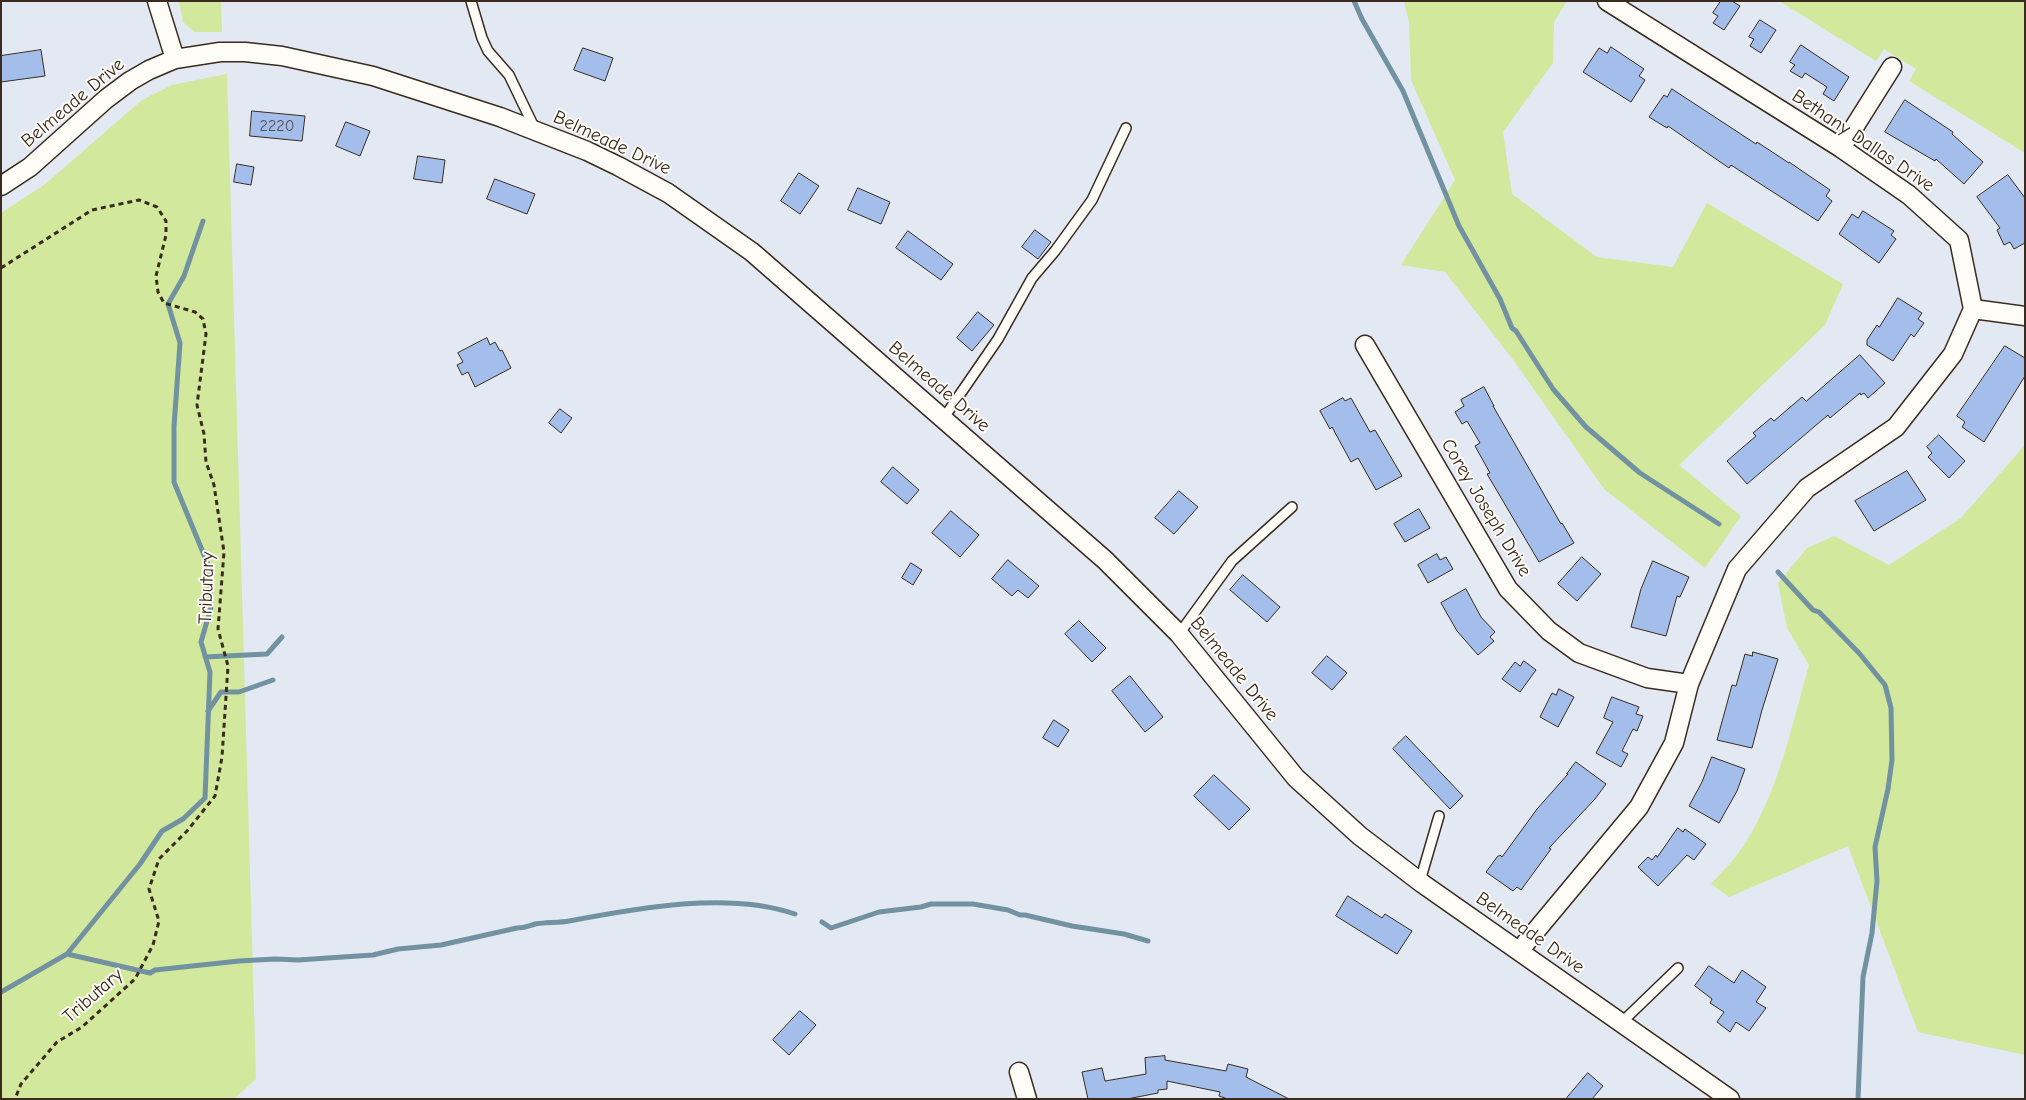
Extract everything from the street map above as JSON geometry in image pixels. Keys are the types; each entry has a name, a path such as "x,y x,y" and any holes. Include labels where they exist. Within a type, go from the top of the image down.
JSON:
{"street":[{"path":"157,1 175,59"},
{"name":"Bethany Dallas Drive","path":"1607,1 1840,148 1910,195 1959,240 1973,309"},
{"name":"Belmeade Drive","path":"1,186 30,167 106,99 130,81 149,70 175,59 220,52 245,52 282,56 373,76 500,117 618,166 668,193 752,252 1105,560 1179,634 1296,778 1360,836 1420,881 1730,1099"},
{"path":"1840,148 1892,67"},
{"path":"1519,951 1639,807 1674,743 1689,684 1736,569 1807,488 1896,427 1953,354 1973,309 2025,316"},
{"name":"Corey Joseph Drive","path":"1365,345 1508,589 1549,631 1578,653 1647,678 1689,684"},
{"path":"1019,1072 1027,1099"}],"lane":[{"path":"471,1 488,51 509,75 536,131"},
{"path":"943,419 998,339 1032,278 1055,251 1092,200 1126,128"},
{"path":"1179,634 1232,562 1292,507"},
{"path":"1420,881 1439,816"},
{"path":"1621,1023 1678,968"}],"path":[{"name":"Tributary","path":"1,268 92,210 139,200 157,207 166,221 166,236 156,276 158,292 164,303 195,312 203,319 206,334 196,405 204,434 206,462 214,485 224,552 218,630 228,666 222,757 216,796 187,831 159,859 149,889 159,922 153,945 135,979 82,1026 57,1042 21,1084 15,1099"}],"green space":[{"path":"179,1 221,1 222,32 194,32 183,22"},
{"path":"1404,1 1567,1 1554,22 1553,63 1503,132 1512,194 1597,257 1673,267 1707,203 1843,284 1825,325 1679,465 1741,516 1705,568 1604,489 1514,361 1445,272 1401,265 1455,180 1411,80 1409,22"},
{"path":"1779,1 2025,1 2025,153 1909,81 1916,69 1884,49 1876,61"},
{"path":"227,74 256,1079 234,1099 1,1099 1,213 44,185 142,100 172,85"},
{"path":"2025,445 2025,1055 1918,1032 1848,846 1729,897 1711,884 1742,848 1767,800 1784,756 1809,665 1787,628 1778,583 1807,548 1834,536 1889,565 1961,518"}],"building":[{"path":"1721,1 1732,1 1740,6 1724,30 1713,23 1718,16 1713,13"},
{"path":"1760,20 1776,30 1761,53 1750,46 1754,39 1749,37"},
{"path":"1801,45 1849,77 1834,101 1823,94 1827,87 1805,73 1802,78 1790,71 1795,65 1790,62"},
{"path":"1611,47 1644,69 1639,76 1645,80 1631,102 1583,72 1599,48 1607,53"},
{"path":"583,48 613,58 605,81 574,70"},
{"path":"41,50 45,76 1,82 1,56"},
{"path":"1672,89 1756,144 1757,142 1789,162 1830,190 1826,196 1832,201 1818,221 1731,165 1729,168 1668,126 1667,128 1649,117 1664,95 1667,97"},
{"path":"1905,100 1953,132 1952,134 1983,162 1964,184 1936,159 1935,161 1885,132"},
{"path":"252,111 305,116 302,141 250,136"},
{"path":"346,122 370,131 360,156 336,146"},
{"path":"418,156 445,160 442,183 414,179"},
{"path":"237,164 254,167 251,185 234,182"},
{"path":"799,173 819,186 800,214 781,201"},
{"path":"2008,175 2025,198 2025,243 2014,249 2010,242 2004,245 1997,230 2000,228 1977,197"},
{"path":"495,179 535,194 527,214 487,199"},
{"path":"858,188 890,202 881,224 848,210"},
{"path":"1863,211 1894,231 1891,235 1896,239 1879,263 1839,234 1852,214 1858,218"},
{"path":"1035,230 1051,242 1038,259 1022,247"},
{"path":"908,231 953,264 941,280 896,248"},
{"path":"1898,298 1922,313 1918,319 1924,323 1914,337 1911,334 1893,361 1867,345 1867,340 1877,325 1879,327"},
{"path":"978,312 994,325 972,351 957,338"},
{"path":"487,338 490,345 495,342 500,351 502,350 511,368 475,387 468,372 462,375 457,365 463,362 458,353"},
{"path":"2005,346 2025,358 2025,376 1984,442 1962,427 1965,422 1957,416"},
{"path":"1860,355 1885,383 1868,398 1864,393 1861,395 1860,393 1830,418 1828,415 1747,484 1727,461 1756,436 1753,433 1771,418 1774,421 1802,397 1806,401"},
{"path":"1484,387 1561,524 1574,543 1539,562 1487,474 1490,473 1475,446 1480,443 1467,421 1462,424 1455,412 1464,406 1461,400"},
{"path":"1343,398 1345,401 1351,398 1370,432 1375,430 1402,476 1376,490 1358,458 1351,462 1332,427 1330,429 1320,411"},
{"path":"560,409 572,418 561,433 549,423"},
{"path":"1939,435 1965,461 1949,478 1928,457 1932,453 1927,447"},
{"path":"893,467 919,490 907,504 881,482"},
{"path":"1907,471 1926,500 1874,531 1855,501"},
{"path":"1179,491 1198,507 1174,534 1155,518"},
{"path":"1419,509 1430,528 1405,542 1394,524"},
{"path":"951,511 979,535 960,557 932,533"},
{"path":"1437,554 1440,560 1446,557 1453,569 1428,583 1418,565"},
{"path":"1582,557 1601,574 1577,601 1558,584"},
{"path":"1008,560 1039,586 1028,598 1018,590 1012,596 992,579"},
{"path":"1653,561 1689,577 1680,597 1677,596 1666,636 1631,627 1641,589"},
{"path":"911,563 922,570 913,585 902,578"},
{"path":"1243,575 1280,607 1267,622 1230,590"},
{"path":"1466,589 1481,617 1495,632 1490,637 1494,641 1478,655 1457,631 1441,603"},
{"path":"1079,621 1106,648 1092,662 1065,634"},
{"path":"1753,652 1778,659 1752,748 1717,740 1732,685 1736,686 1745,654 1752,656"},
{"path":"1327,656 1347,673 1332,690 1312,673"},
{"path":"1524,661 1536,670 1520,692 1502,679 1515,662 1520,666"},
{"path":"1130,676 1163,717 1145,732 1112,691"},
{"path":"1559,689 1574,697 1558,727 1540,717 1552,693 1556,695"},
{"path":"1612,697 1639,707 1636,714 1643,716 1637,731 1633,729 1622,751 1628,754 1621,767 1596,753 1613,722 1604,718"},
{"path":"1054,720 1069,730 1058,747 1043,738"},
{"path":"1406,736 1463,796 1450,809 1393,749"},
{"path":"1712,757 1745,769 1737,791 1719,823 1689,806 1702,782"},
{"path":"1576,762 1606,784 1595,799 1549,848 1551,849 1521,890 1517,887 1513,891 1486,872 1497,857 1500,855 1502,857 1537,809 1568,774"},
{"path":"1214,775 1250,809 1229,830 1194,796"},
{"path":"1678,828 1683,832 1685,829 1706,844 1694,860 1687,855 1658,886 1638,867 1648,857 1652,860 1656,855 1657,857"},
{"path":"1348,896 1382,918 1385,914 1412,931 1397,954 1336,916"},
{"path":"1709,966 1734,983 1742,970 1766,987 1756,1002 1766,1008 1749,1031 1736,1022 1730,1032 1717,1022 1724,1012 1710,1003 1712,999 1695,986"},
{"path":"800,1011 816,1025 789,1055 773,1040"},
{"path":"1165,1056 1165,1060 1226,1071 1228,1064 1248,1069 1246,1077 1289,1099 1228,1099 1219,1096 1220,1092 1167,1081 1167,1089 1158,1090 1158,1093 1127,1099 1088,1099 1082,1072 1102,1068 1105,1081 1146,1074 1145,1058"},
{"path":"1588,1073 1603,1086 1592,1099 1566,1099"}],"waterway":[{"path":"1354,1 1362,19 1403,91 1459,226 1500,299 1512,328 1516,331 1553,389 1586,427 1640,473 1719,524"},
{"path":"67,954 140,864 162,831 183,819 205,798 210,672 201,642 211,607 209,567 174,482 174,426 180,343 168,304 184,276 203,221"},
{"path":"1778,572 1813,610 1819,612 1859,653 1885,685 1891,708 1892,760 1888,789 1875,847 1877,881 1872,933 1863,977 1858,1099"},
{"path":"205,657 267,654 282,637"},
{"path":"208,711 221,692 239,692 273,680"},
{"path":"1,992 67,954 150,973 155,970 239,961 298,960 373,955 398,949 441,945 535,924 565,922 624,911 683,904 741,904 769,907 795,914"},
{"path":"822,922 831,928 879,912 931,904 973,904 1008,910 1020,915 1072,926 1124,934 1148,941"}]}
